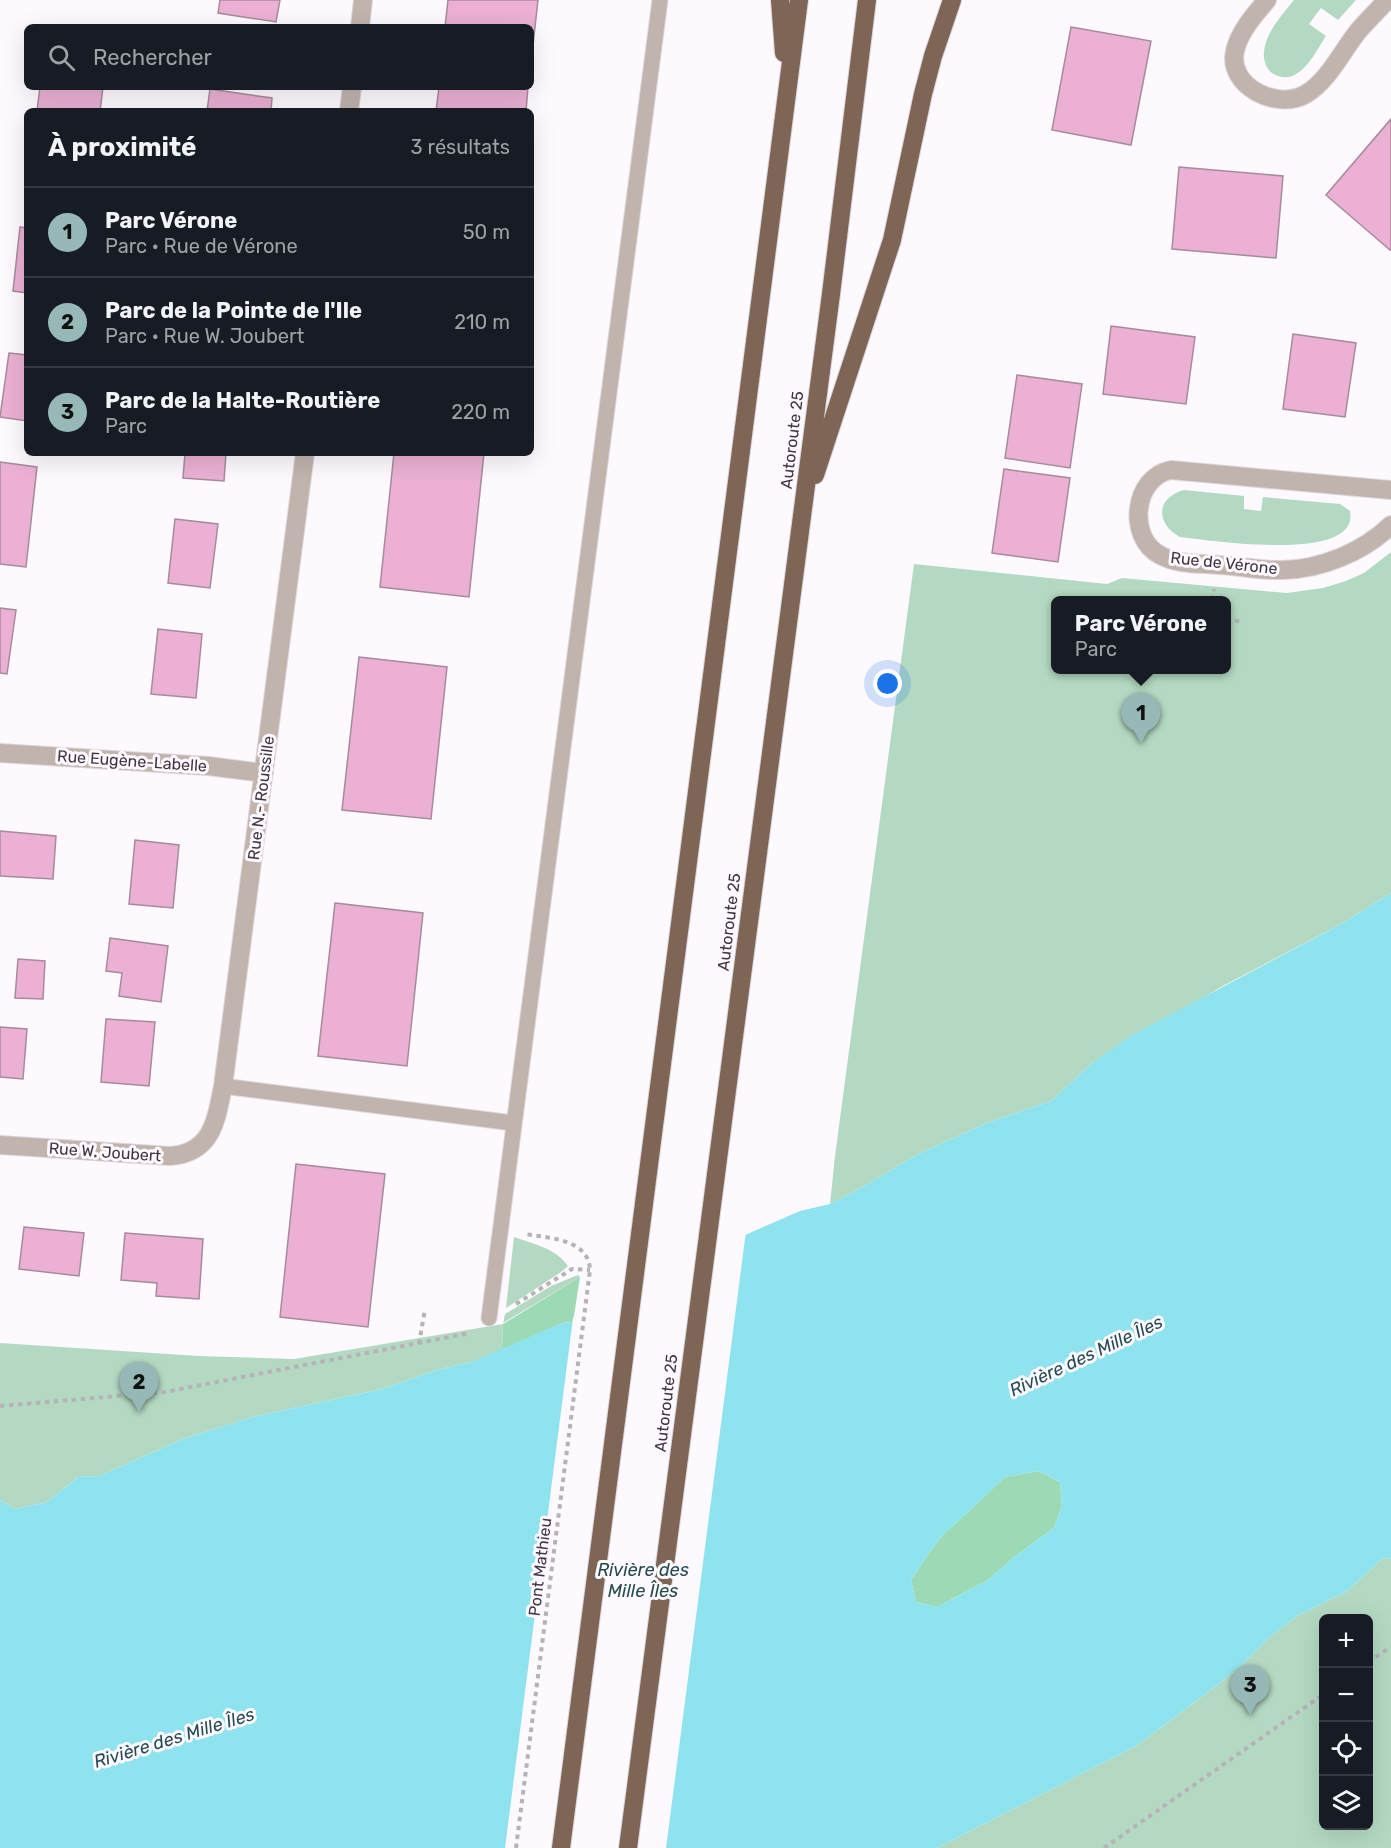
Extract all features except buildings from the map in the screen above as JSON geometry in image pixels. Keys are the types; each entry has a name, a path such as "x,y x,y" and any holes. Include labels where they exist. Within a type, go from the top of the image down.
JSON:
{"highway":[{"path":"780,0 787,91"},
{"path":"561,1848 799,0"},
{"name":"Autoroute 25","path":"628,1848 867,0"},
{"path":"802,516 892,240 923,94 952,0"}],"street":[{"path":"360,24 363,0"},
{"path":"1266,0 1239,39 1234,61 1236,72 1249,87 1272,99 1284,100 1305,95 1314,87 1359,31 1388,0"},
{"path":"349,108 352,90"},
{"name":"Rue N.- Roussille","path":"206,1140 215,1122 224,1086 305,456"},
{"name":"Rue de Vérone","path":"1391,490 1171,470 1160,472 1145,487 1139,514 1143,540 1160,556 1174,561 1280,570 1317,566 1370,542 1391,525"},
{"name":"Rue Eugène-Labelle","path":"0,753 208,766 264,773"},
{"name":"Rue W. Joubert","path":"0,1145 170,1156 183,1155 196,1149 206,1140"}],"lane":[{"path":"489,1318 660,0"},
{"path":"224,1086 513,1123"}],"path":[{"path":"1213,596 1214,586"},
{"path":"1231,619 1244,622"},
{"path":"514,1305 572,1269 590,1270 588,1258 575,1245 515,1232"},
{"name":"Pont Mathieu","path":"516,1848 590,1270"},
{"path":"419,1344 425,1309"},
{"path":"0,1406 165,1392 468,1335 480,1328 489,1318"},
{"path":"1373,1659 1391,1647"},
{"path":"1106,1847 1319,1697"}],"green space":[{"path":"1294,0 1356,0 1338,20 1321,8 1309,24 1326,36 1305,67 1290,77 1281,77 1272,73 1267,66 1264,58 1265,45 1275,24"},
{"path":"1184,490 1244,496 1244,509 1261,511 1263,497 1340,504 1350,511 1347,527 1332,538 1308,543 1249,544 1180,537 1166,525 1162,512 1168,499"},
{"path":"1391,552 1391,893 1343,923 1221,987 1092,1063 1051,1101 987,1123 918,1154 830,1204 914,564 1107,584 1122,578 1287,593 1323,588 1364,573"},
{"path":"514,1237 550,1251 568,1266 506,1308"},
{"path":"578,1275 580,1277 503,1323 505,1314 551,1286"},
{"path":"580,1277 573,1322 562,1323 502,1350 503,1324"},
{"path":"503,1324 502,1350 471,1362 437,1370 382,1389 252,1417 183,1439 99,1476 78,1477 47,1502 15,1509 0,1500 0,1343 199,1356 294,1359"},
{"path":"1038,1471 1060,1482 1062,1506 1054,1528 1014,1557 988,1580 937,1607 916,1602 911,1580 939,1539 1005,1477"},
{"path":"1383,1558 1391,1559 1391,1848 937,1848 1138,1745 1216,1686 1244,1663 1266,1640 1297,1616 1347,1591"}],"water":[{"name":"Rivière des Mille Îles","path":"1391,893 1391,1559 1383,1558 1347,1591 1297,1616 1266,1640 1244,1663 1216,1686 1138,1745 937,1848 0,1848 0,1500 15,1509 47,1502 78,1477 99,1476 183,1439 252,1417 382,1389 437,1370 471,1362 562,1323 573,1322 632,1284 800,1211 830,1204 918,1154 987,1123 1051,1101 1092,1063 1134,1034 1343,923","holes":["1038,1471 1060,1482 1062,1506 1054,1528 1014,1557 988,1580 937,1607 916,1602 911,1580 939,1539 1005,1477"]}],"pier":[{"path":"746,1231 666,1848 505,1848 573,1318 631,1281"}],"place":[{"name":"Parc Vérone","path":"1141,743"},
{"name":"Parc de la Pointe de l'Ile","path":"139,1412"},
{"name":"Parc de la Halte-Routière","path":"1250,1715"}]}
